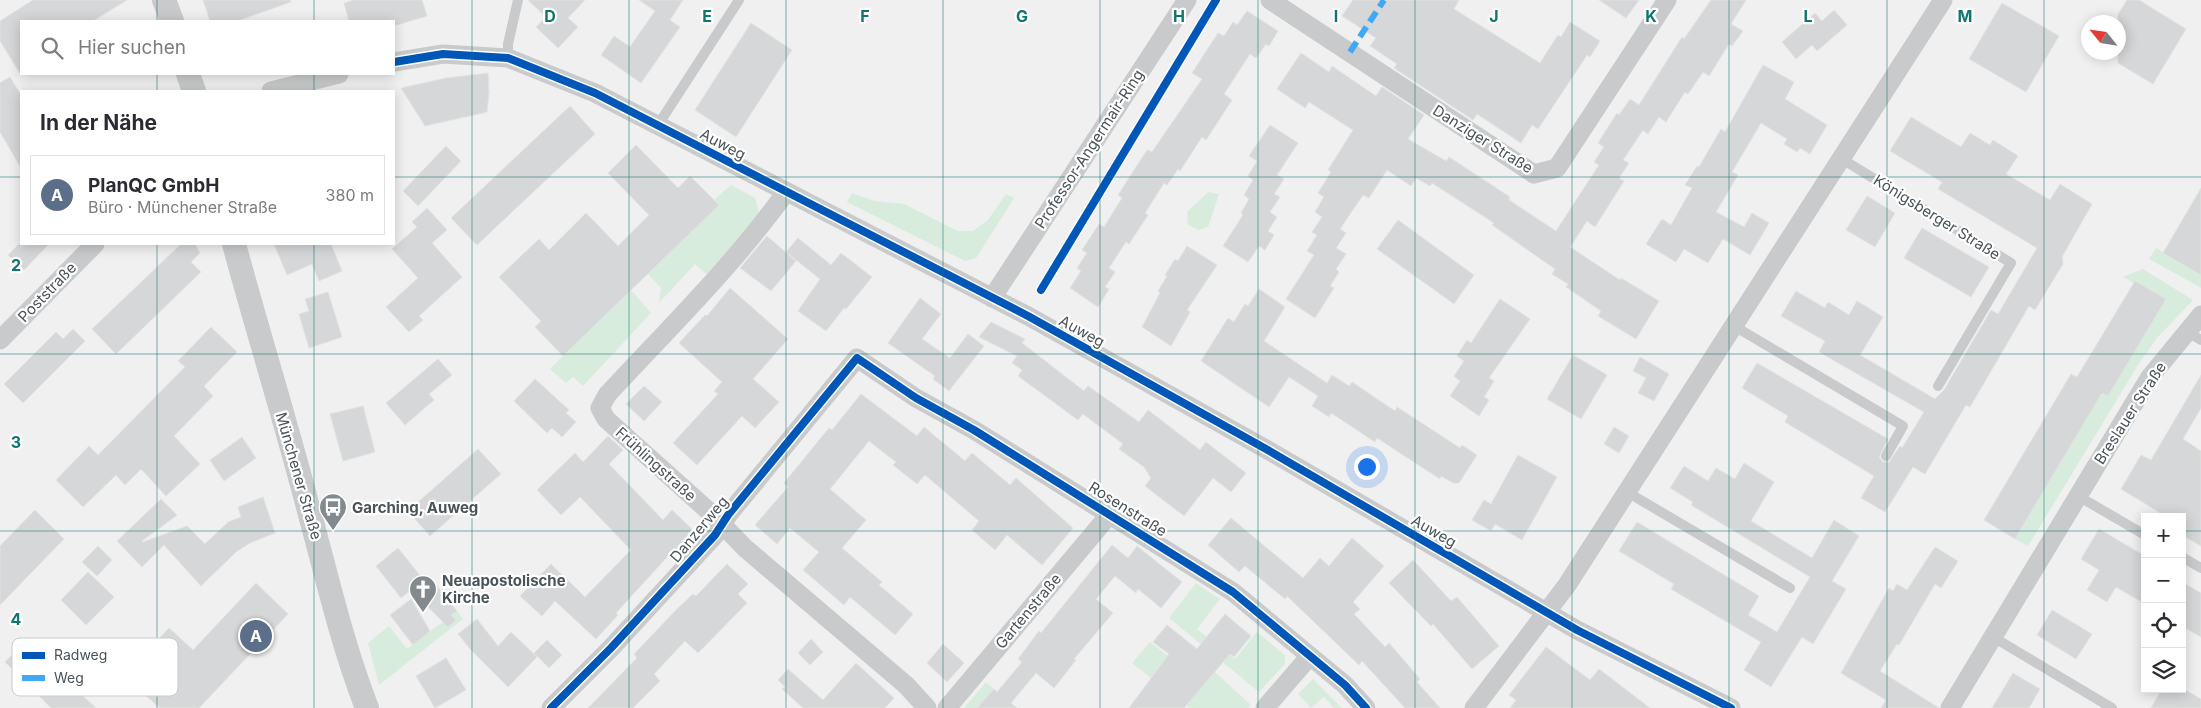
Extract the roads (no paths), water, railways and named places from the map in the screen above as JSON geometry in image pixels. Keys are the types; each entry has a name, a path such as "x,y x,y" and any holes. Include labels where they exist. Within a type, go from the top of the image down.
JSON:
{"street":[{"path":"164,0 172,20"},
{"name":"Professor-Angermair-Ring","path":"992,298 1187,0"},
{"name":"Danziger Straße","path":"1270,0 1534,174 1557,168 1667,0"},
{"path":"1474,708 1547,613 1627,492 1842,159 1942,0"},
{"name":"Auweg","path":"395,62 443,54 508,58 596,93 1028,316 1266,448 1547,613 1731,708"},
{"path":"188,75 194,90"},
{"path":"275,90 336,75"},
{"name":"Frühlingstraße","path":"786,192 769,216 703,291 607,395 600,408 606,419 722,524 745,548 913,692 927,708"},
{"name":"Poststraße","path":"0,340 94,245"},
{"name":"Münchener Straße","path":"234,245 309,511 332,601 367,708"},
{"name":"Breslauer Straße","path":"1950,708 2150,376 2194,336 2201,315"},
{"name":"Danzerweg","path":"551,708 611,648 715,535 857,358"},
{"name":"Rosenstraße","path":"857,358 916,398 974,430 1233,592 1345,685 1366,708"},
{"name":"Gartenstraße","path":"947,708 1110,514"},
{"path":"1265,708 1309,657"}],"lane":[{"path":"508,58 508,44 518,0"},
{"path":"658,125 740,0"},
{"name":"Königsberger Straße","path":"1842,159 2011,263 1938,386"},
{"path":"1734,326 1903,426 1886,456"},
{"path":"1627,492 1790,588"},
{"path":"2078,496 2141,533"},
{"path":"2184,558 2201,568"},
{"path":"1993,637 2112,708"}],"place":[{"name":"Garching, Auweg","path":"333,531"},
{"name":"Neuapostolische Kirche","path":"423,613"},
{"name":"PlanQC GmbH","path":"256,636"}]}
